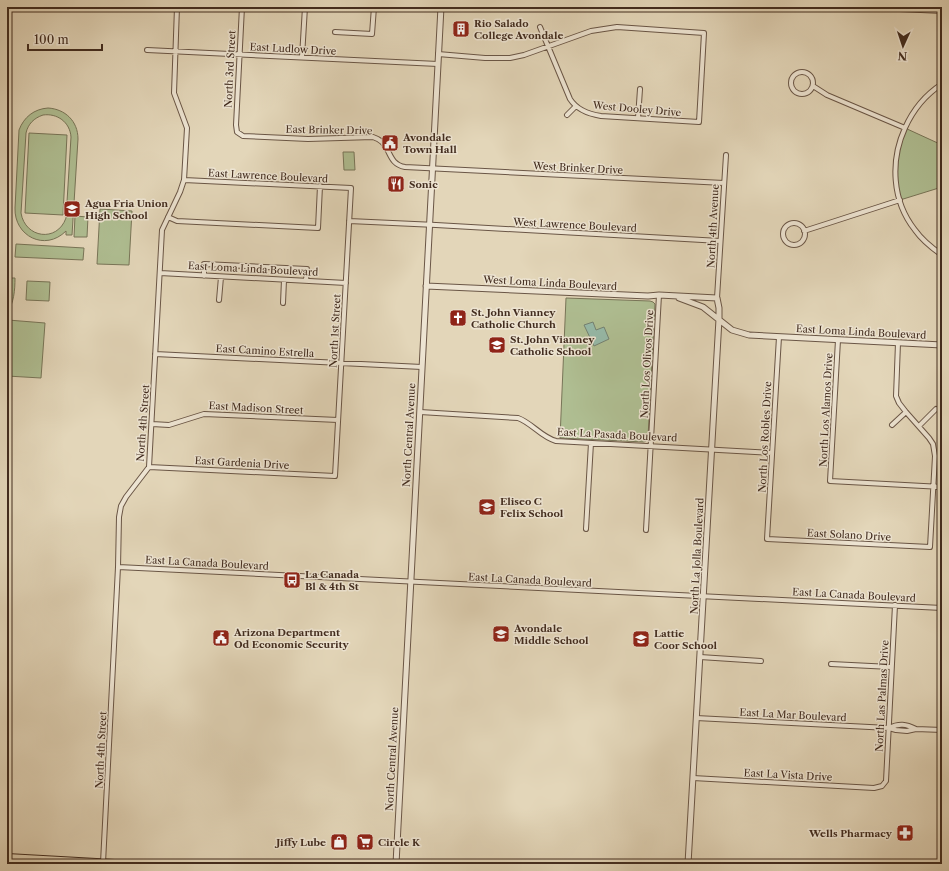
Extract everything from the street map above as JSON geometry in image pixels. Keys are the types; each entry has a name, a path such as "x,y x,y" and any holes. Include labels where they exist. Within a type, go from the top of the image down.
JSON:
{"main road":[{"path":"7,857 132,864"}],"street":[{"name":"North 4th Street","path":"103,863 118,567 119,517 121,506 126,497 149,466 162,230 184,180 187,128 174,93 177,7"},
{"name":"North 3rd Street","path":"237,132 236,125 242,7"},
{"path":"302,57 305,7"},
{"path":"335,32 372,34 374,7"},
{"name":"North Central Avenue","path":"396,864 441,7"},
{"path":"857,7 942,11"},
{"path":"540,27 570,98 576,106 567,115"},
{"name":"West Dooley Drive","path":"548,46 590,32 618,27 704,33 699,122 594,115 583,111 576,106"},
{"path":"438,54 510,58 524,55 548,46"},
{"name":"East Ludlow Drive","path":"147,50 438,64"},
{"path":"798,72 805,72 813,79 813,86 809,92 799,93 793,89 792,79 798,72"},
{"path":"942,84 924,98 912,114 899,143 895,164 895,180 900,200 908,220 921,238 942,255"},
{"path":"813,86 827,95 905,128"},
{"path":"638,118 640,89"},
{"name":"East Brinker Drive","path":"237,132 243,136 308,139 373,137 382,142 392,159 398,165 405,167 432,168"},
{"name":"North 4th Avenue","path":"717,298 726,155"},
{"name":"West Brinker Drive","path":"432,168 724,183"},
{"name":"East Lawrence Boulevard","path":"184,180 351,188"},
{"path":"168,217 177,221 318,228 320,186"},
{"name":"North 1st Street","path":"335,476 351,188"},
{"path":"804,231 900,200"},
{"path":"349,221 429,225"},
{"path":"789,224 799,225 804,231 804,237 798,244 788,244 784,239 784,229 789,224"},
{"name":"West Lawrence Boulevard","path":"429,225 720,241"},
{"path":"204,276 204,264 307,269 306,281"},
{"name":"East Loma Linda Boulevard","path":"160,273 346,283"},
{"path":"219,300 221,277"},
{"path":"283,303 284,280"},
{"name":"West Loma Linda Boulevard","path":"426,286 717,298"},
{"name":"North Los Olivos Drive","path":"646,530 659,295"},
{"name":"West Loma Linda Boulevard","path":"673,296 698,305 732,330 749,335 778,337"},
{"name":"North La Jolla Boulevard","path":"688,864 719,320 717,298"},
{"name":"East Loma Linda Boulevard","path":"778,337 942,345"},
{"name":"North Los Robles Drive","path":"767,538 778,337"},
{"name":"North Los Alamos Drive","path":"838,340 830,481 933,487"},
{"path":"898,343 896,396 899,404 934,444 935,456 933,487 942,487"},
{"name":"East Camino Estrella","path":"155,354 422,367"},
{"path":"919,426 936,409"},
{"name":"East La Pasada Boulevard","path":"420,412 518,418 525,420 551,440 772,452"},
{"path":"892,425 906,412"},
{"name":"East Madison Street","path":"152,424 169,425 204,414 338,420"},
{"path":"586,529 591,443"},
{"name":"East Gardenia Drive","path":"149,466 335,476"},
{"name":"East Solano Drive","path":"767,538 930,547 933,487"},
{"name":"East La Canada Boulevard","path":"118,567 942,608"},
{"name":"North Las Palmas Drive","path":"882,786 886,781 895,605"},
{"path":"700,657 760,661"},
{"path":"831,664 891,667"},
{"name":"East La Mar Boulevard","path":"696,718 888,728 907,731 916,729 942,730"},
{"name":"East La Vista Drive","path":"693,778 874,788 882,786"}],"shaded area":[{"path":"43,109 54,109 69,117 76,127 78,139 72,235 66,235 66,231 58,237 49,240 32,238 25,233 16,218 15,208 19,130 30,114","holes":["43,115 53,115 62,120 68,127 71,137 66,218 62,226 56,231 49,234 42,234 28,228 21,213 26,133 28,127 34,120"]},
{"path":"905,128 942,145 942,187 900,200 895,168"},
{"path":"29,133 67,135 63,215 25,213"},
{"path":"343,152 354,152 355,170 344,170"},
{"path":"100,209 132,211 129,265 97,264"},
{"path":"75,216 88,217 87,237 74,237"},
{"path":"16,244 84,248 83,260 15,257"},
{"path":"7,278 15,278 15,287 14,296 7,313"},
{"path":"27,281 50,282 49,301 26,300"},
{"path":"566,298 650,301 655,304 648,437 646,441 560,438"},
{"path":"8,320 45,323 41,378 7,376"},
{"path":"593,322 596,330 604,327 609,339 594,346 584,325"}],"place":[{"name":"Rio Salado College Avondale","path":"461,29"},
{"name":"Avondale Town Hall","path":"390,143"},
{"name":"Sonic","path":"396,184"},
{"name":"Agua Fria Union High School","path":"72,209"},
{"name":"St. John Vianney Catholic Church","path":"458,318"},
{"name":"St. John Vianney Catholic School","path":"497,345"},
{"name":"Eliseo C Felix School","path":"487,507"},
{"name":"La Canada Bl & 4th St","path":"292,580"},
{"name":"Avondale Middle School","path":"501,634"},
{"name":"Arizona Department Od Economic Security","path":"221,638"},
{"name":"Lattie Coor School","path":"641,639"},
{"name":"Wells Pharmacy","path":"905,833"},
{"name":"Jiffy Lube","path":"339,842"},
{"name":"Circle K","path":"365,842"}]}
